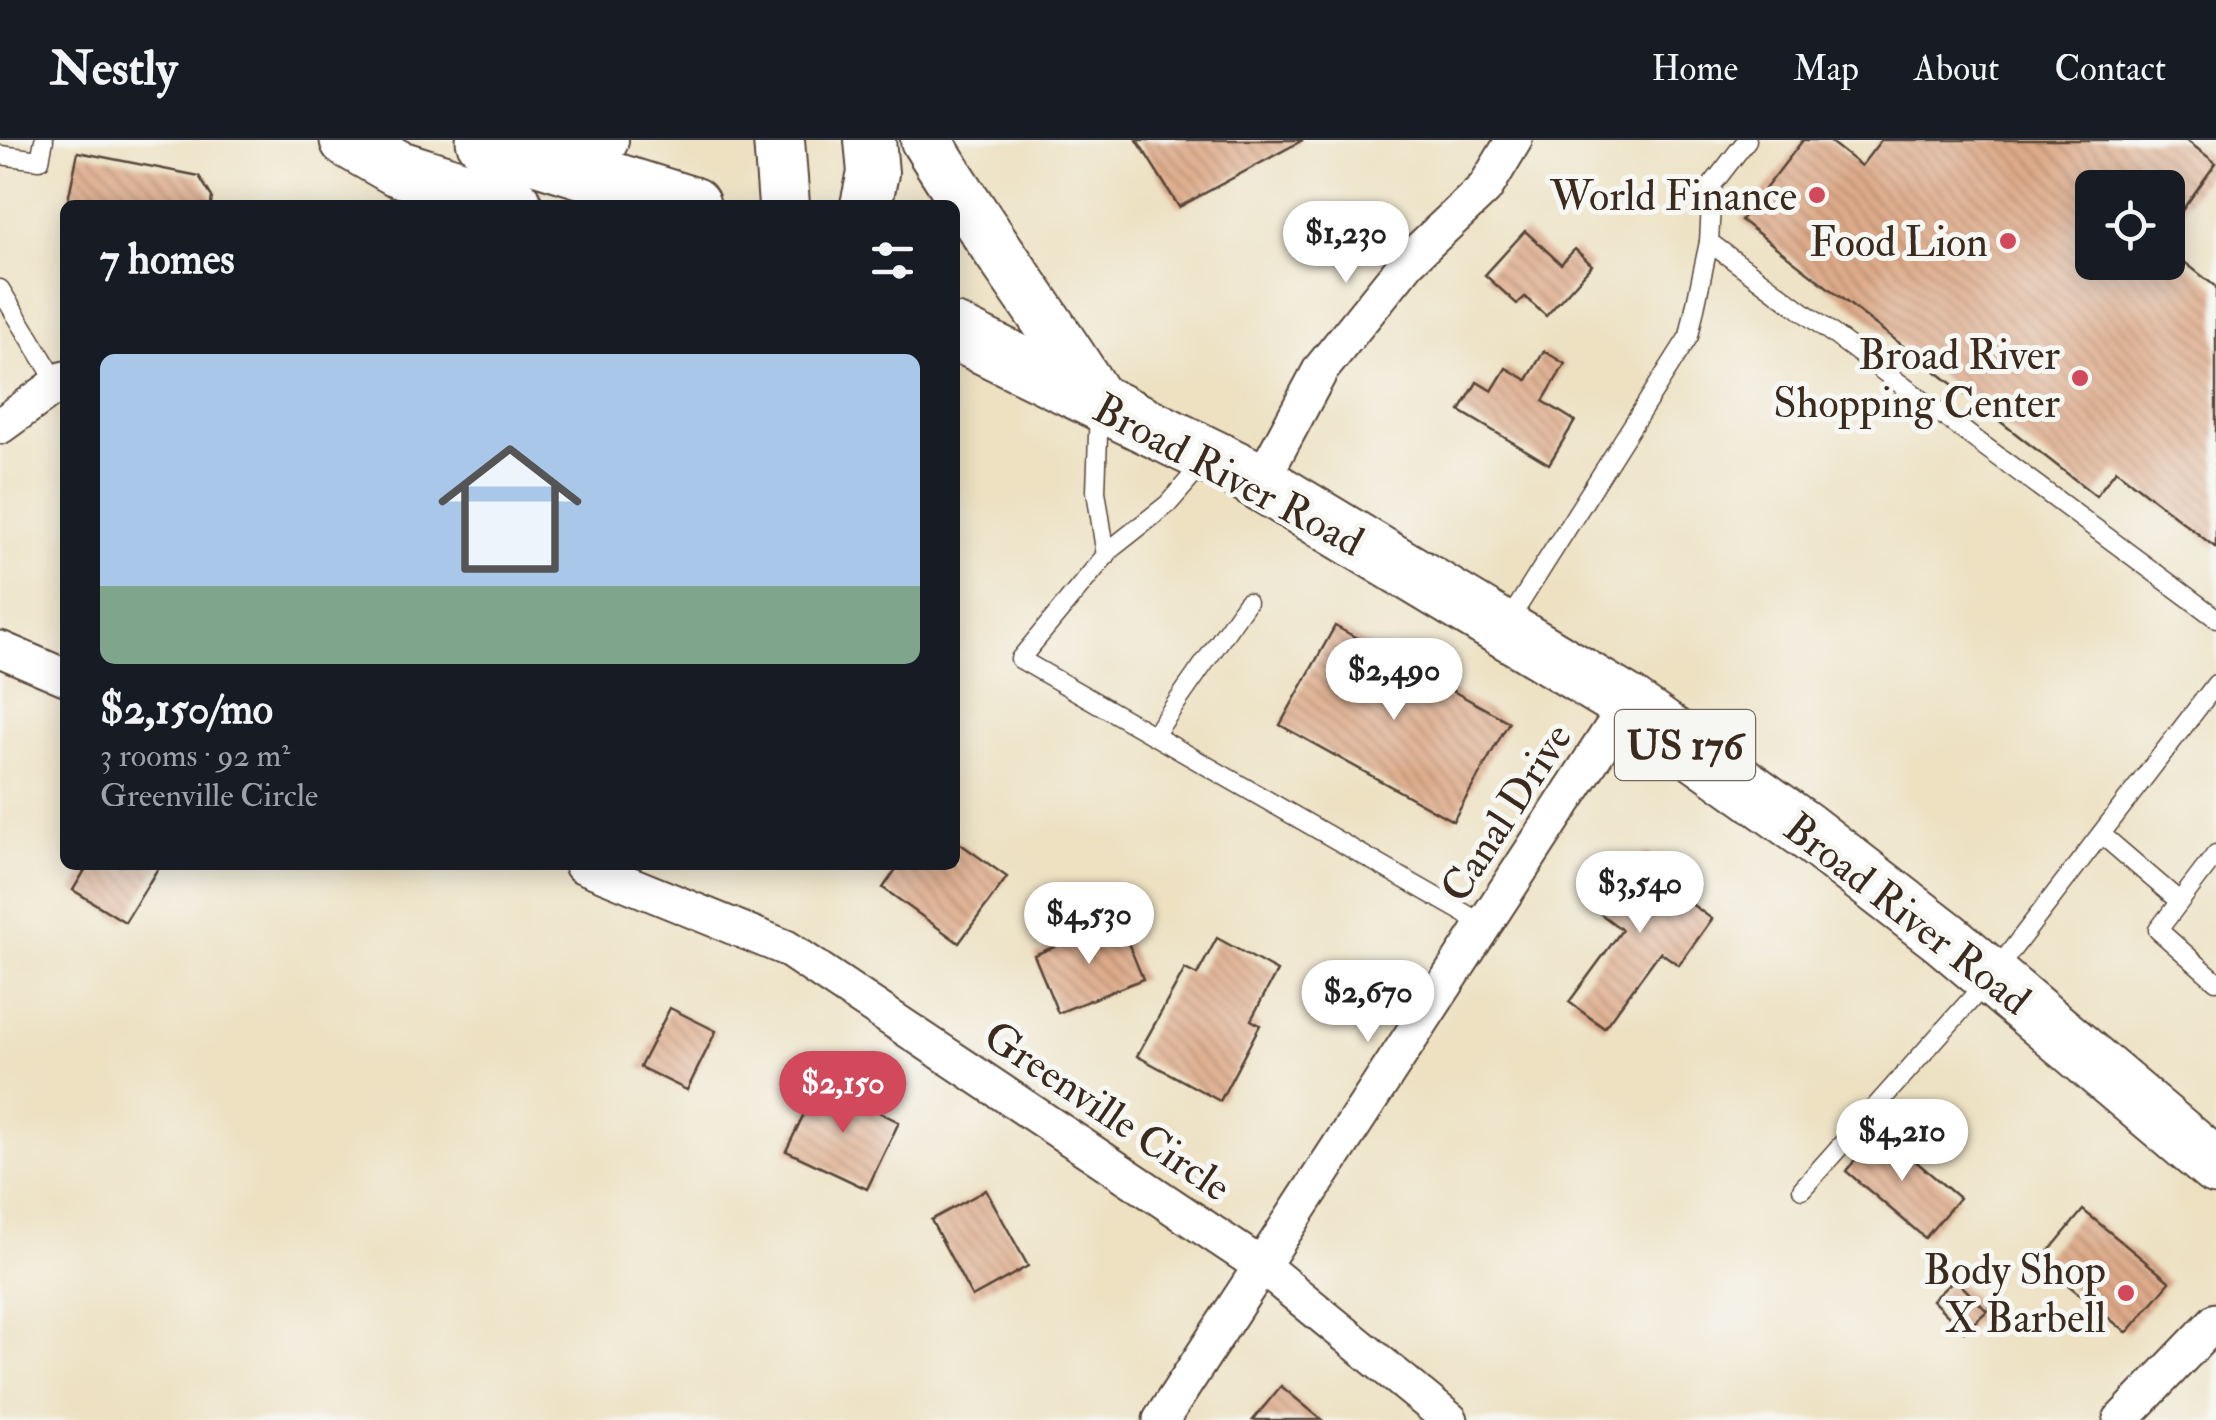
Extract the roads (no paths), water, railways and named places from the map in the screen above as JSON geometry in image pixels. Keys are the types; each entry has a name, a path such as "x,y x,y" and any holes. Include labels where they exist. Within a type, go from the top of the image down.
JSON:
{"main road":[{"path":"348,140 397,168 498,200"},
{"path":"484,140 676,200"},
{"path":"540,158 602,140"},
{"path":"779,140 784,200"},
{"path":"867,200 873,173 870,140"},
{"path":"926,140 964,203 1049,320 1100,403"},
{"name":"Broad River Road","path":"960,334 1260,483 1628,704 1805,830 1991,977 2216,1167"}],"street":[{"path":"1260,483 1321,368 1408,261 1485,188 1514,140"},
{"path":"0,426 60,382"},
{"path":"0,649 60,675"},
{"name":"Canal Drive","path":"1160,1420 1628,704"},
{"name":"Greenville Circle","path":"594,870 786,948 1263,1267 1450,1420"},
{"path":"2121,1420 2216,1322"}],"lane":[{"path":"0,155 40,160 44,140"},
{"path":"1503,629 1689,336 1709,242 1712,184 1747,140"},
{"path":"1709,242 2216,618"},
{"path":"0,289 60,378"},
{"path":"1100,403 1096,491 1108,552"},
{"path":"1209,456 1168,504 1108,552 1020,659 1485,924"},
{"path":"1154,735 1246,602"},
{"path":"1802,1189 1991,977 2216,684"},
{"path":"2102,834 2179,901"},
{"path":"2216,854 2158,930 2216,981"}],"place":[{"name":"World Finance","path":"1817,195"},
{"name":"Food Lion","path":"2008,241"},
{"name":"Broad River Shopping Center","path":"2080,378"},
{"name":"Body Shop X Barbell","path":"2126,1293"}]}
